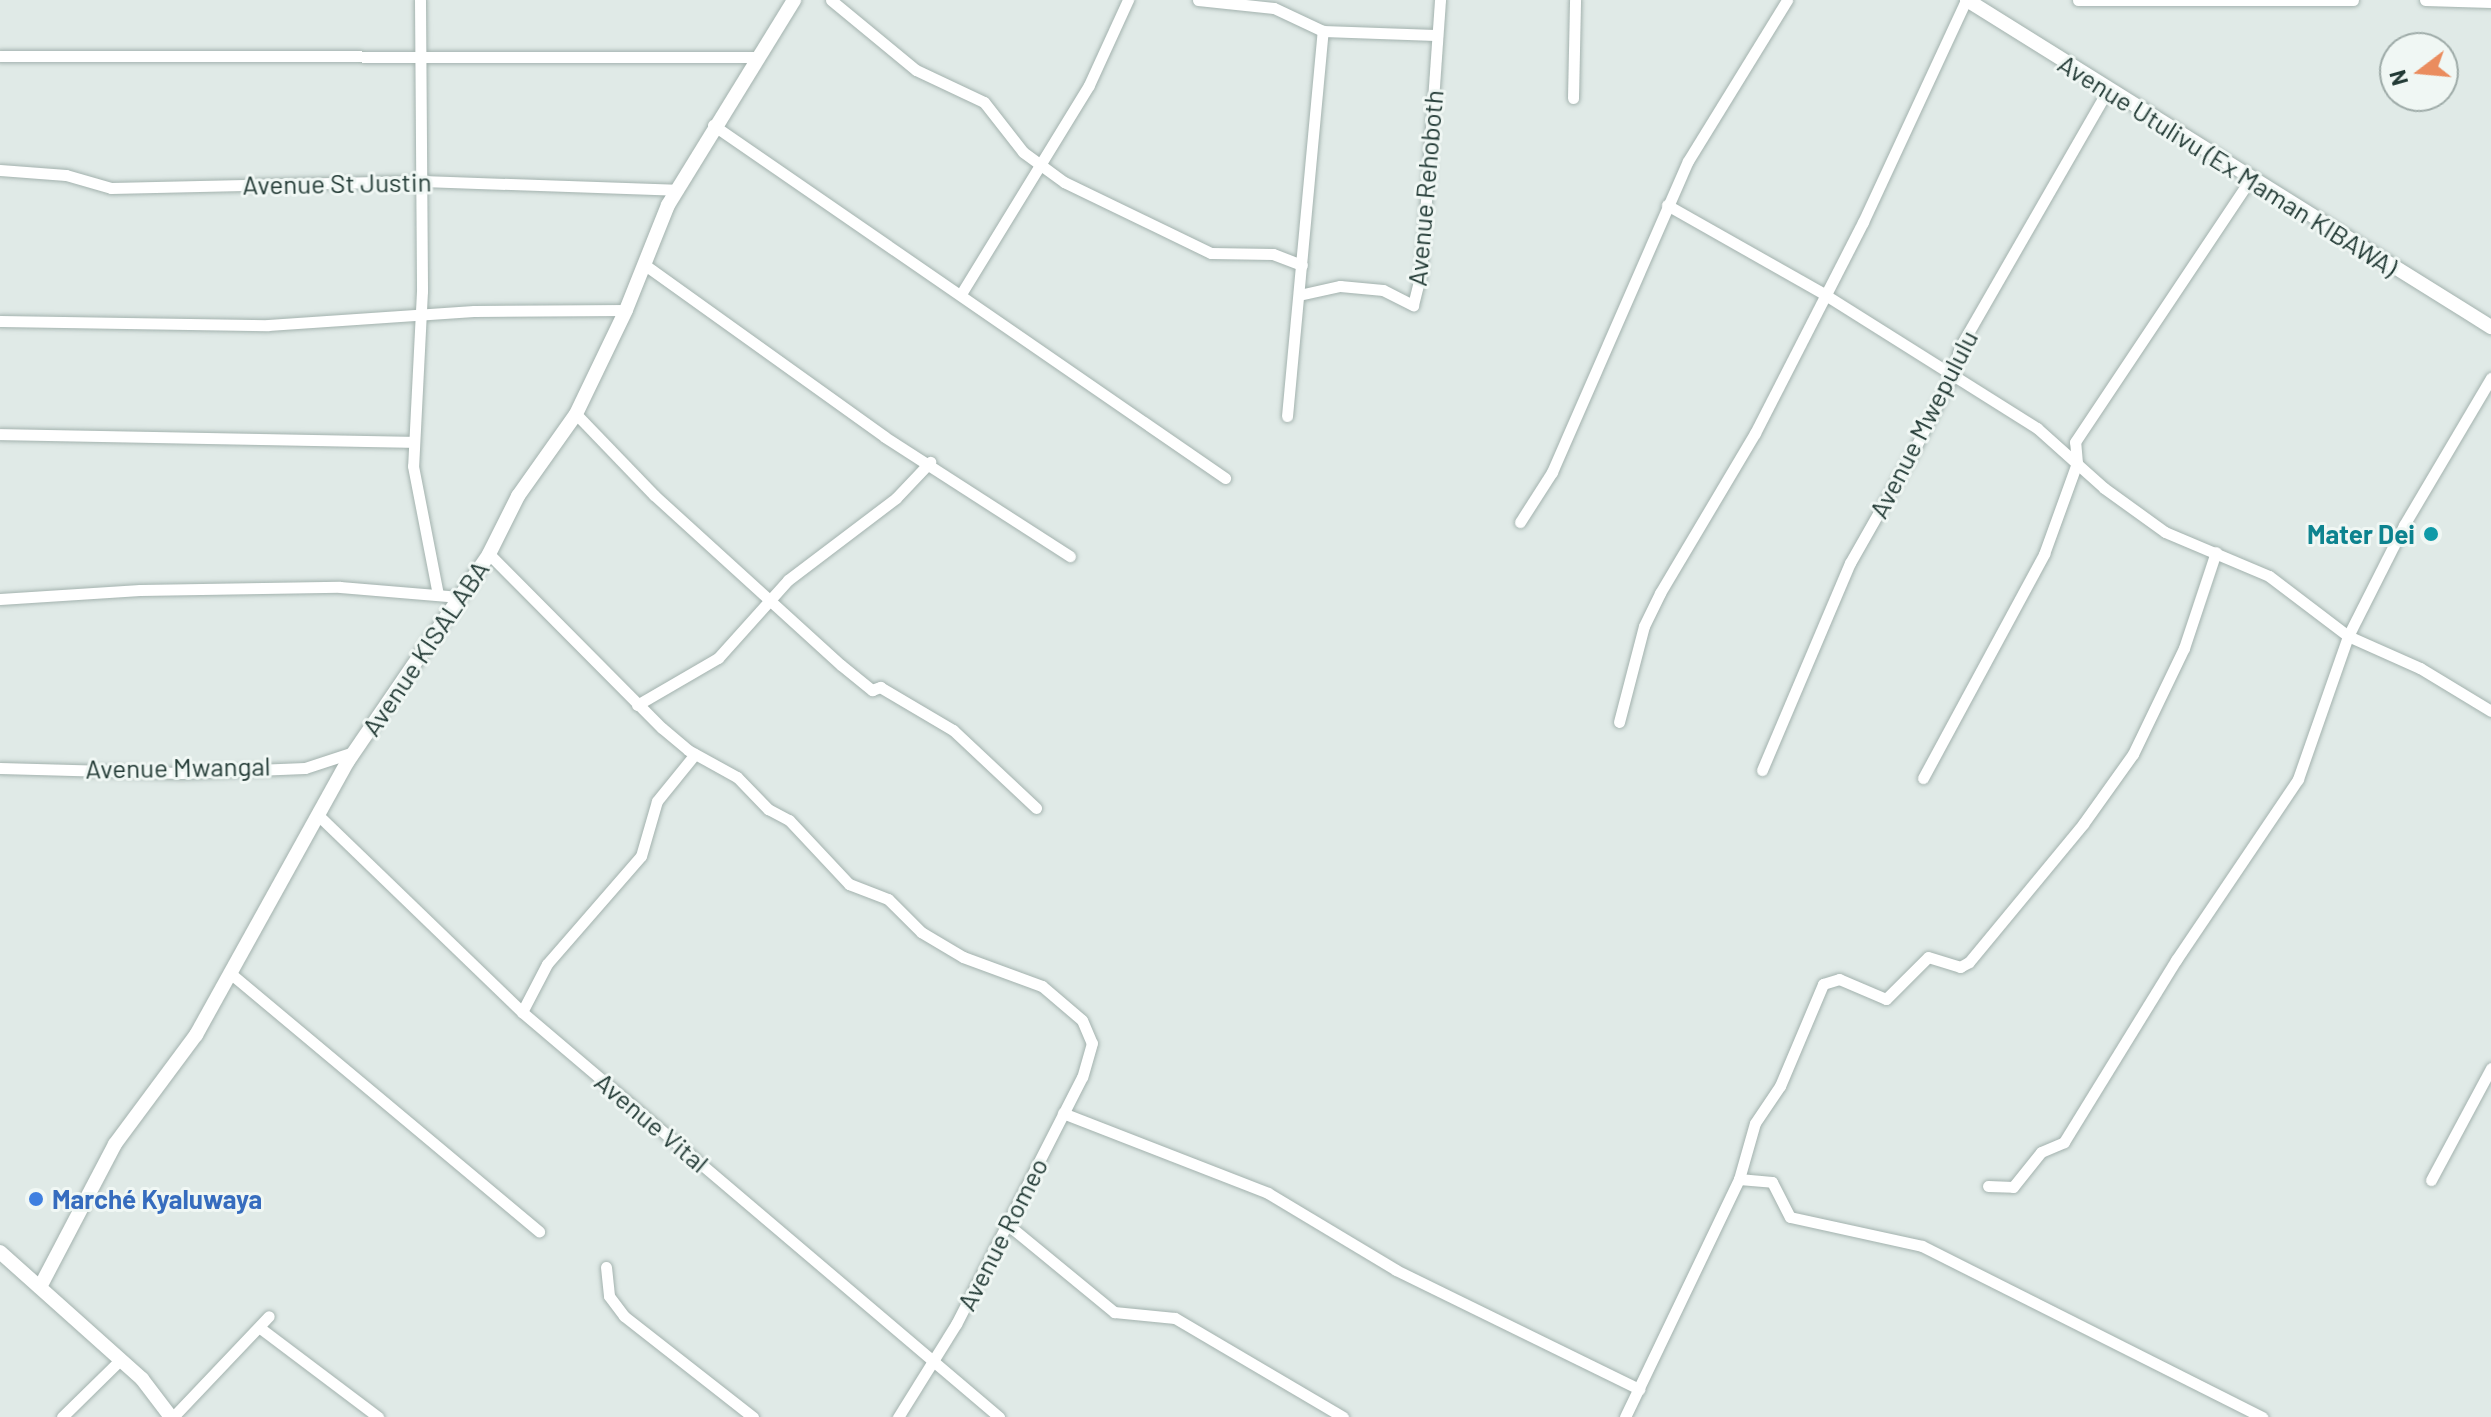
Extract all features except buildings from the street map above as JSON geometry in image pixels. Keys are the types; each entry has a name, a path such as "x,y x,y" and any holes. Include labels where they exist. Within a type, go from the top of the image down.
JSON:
{"street":[{"path":"420,0 421,317 414,442 416,496 427,523 438,595"},
{"name":"Avenue KISALABA","path":"40,1287 115,1144 196,1035 354,752 489,554 518,496 576,414 626,310 676,190 755,57 794,0"},
{"path":"831,0 916,70 984,102 1023,152 1043,163 1064,182 1211,253 1273,254 1302,265"},
{"path":"961,294 1089,85 1128,0"},
{"path":"1198,0 1274,8 1323,31 1435,35"},
{"name":"Avenue Rehoboth","path":"1299,295 1340,286 1383,290 1413,305 1421,272 1434,114 1435,35 1440,0"},
{"path":"1573,98 1575,0"},
{"path":"1520,522 1552,472 1667,205 1787,0"},
{"path":"1619,722 1644,626 1660,593 1755,433 1966,0"},
{"name":"Avenue Utulivu (Ex Maman KIBAWA)","path":"1966,0 2107,91 2491,327"},
{"path":"2078,0 2353,0"},
{"path":"2425,0 2491,2"},
{"path":"1287,416 1323,31"},
{"path":"0,56 755,57"},
{"name":"Avenue Mwepululu","path":"1762,770 1850,563 1952,376 1960,347 2107,91"},
{"path":"713,125 848,222 961,294 1225,478"},
{"name":"Avenue St Justin","path":"0,170 66,175 111,188 422,181 676,190"},
{"path":"1923,778 2044,554 2077,463 2075,442 2094,407 2250,180"},
{"path":"1667,205 1824,294 2037,428 2165,532 2269,576 2348,636 2420,668 2491,711"},
{"path":"645,265 885,437 930,462 1070,556"},
{"path":"0,321 268,325 540,308 626,310"},
{"path":"1988,1186 2013,1187 2041,1152 2064,1142 2176,960 2298,779 2348,636 2404,525 2491,378"},
{"path":"576,414 769,601 872,690 880,687 953,730 1036,808"},
{"path":"0,434 414,442"},
{"path":"637,705 718,658 802,568 896,498 930,462"},
{"path":"1625,1417 1739,1179 1755,1123 1780,1086 1823,984 1839,979 1886,999 1928,957 1960,967 1969,962 2083,824 2133,754 2164,697 2216,552"},
{"path":"489,554 595,655 637,705 695,754 657,801 641,856 547,964 522,1012"},
{"path":"0,599 140,590 340,587 460,597"},
{"name":"Avenue Mwangal","path":"0,768 181,773 305,768 354,752"},
{"name":"Avenue Romeo","path":"695,754 737,777 768,809 789,820 849,884 888,899 921,932 963,957 1011,971 1061,999 1082,1020 1092,1043 1063,1113 1007,1224 934,1359 898,1417"},
{"name":"Avenue Vital","path":"317,814 522,1012 999,1417"},
{"path":"230,973 539,1231"},
{"path":"2431,1180 2491,1068"},
{"path":"1063,1113 1268,1193 1396,1270 1639,1389"},
{"path":"1739,1179 1772,1182 1790,1217 1922,1246 2262,1417"},
{"path":"1007,1224 1114,1312 1175,1318 1343,1417"},
{"path":"2,1258 40,1287 121,1359 172,1417 269,1316"},
{"path":"606,1267 609,1296 624,1316 753,1417"},
{"path":"260,1328 378,1417"},
{"path":"62,1417 121,1359"}],"place":[{"name":"Mater Dei","path":"2431,534"},
{"name":"Marché Kyaluwaya","path":"36,1199"}]}
